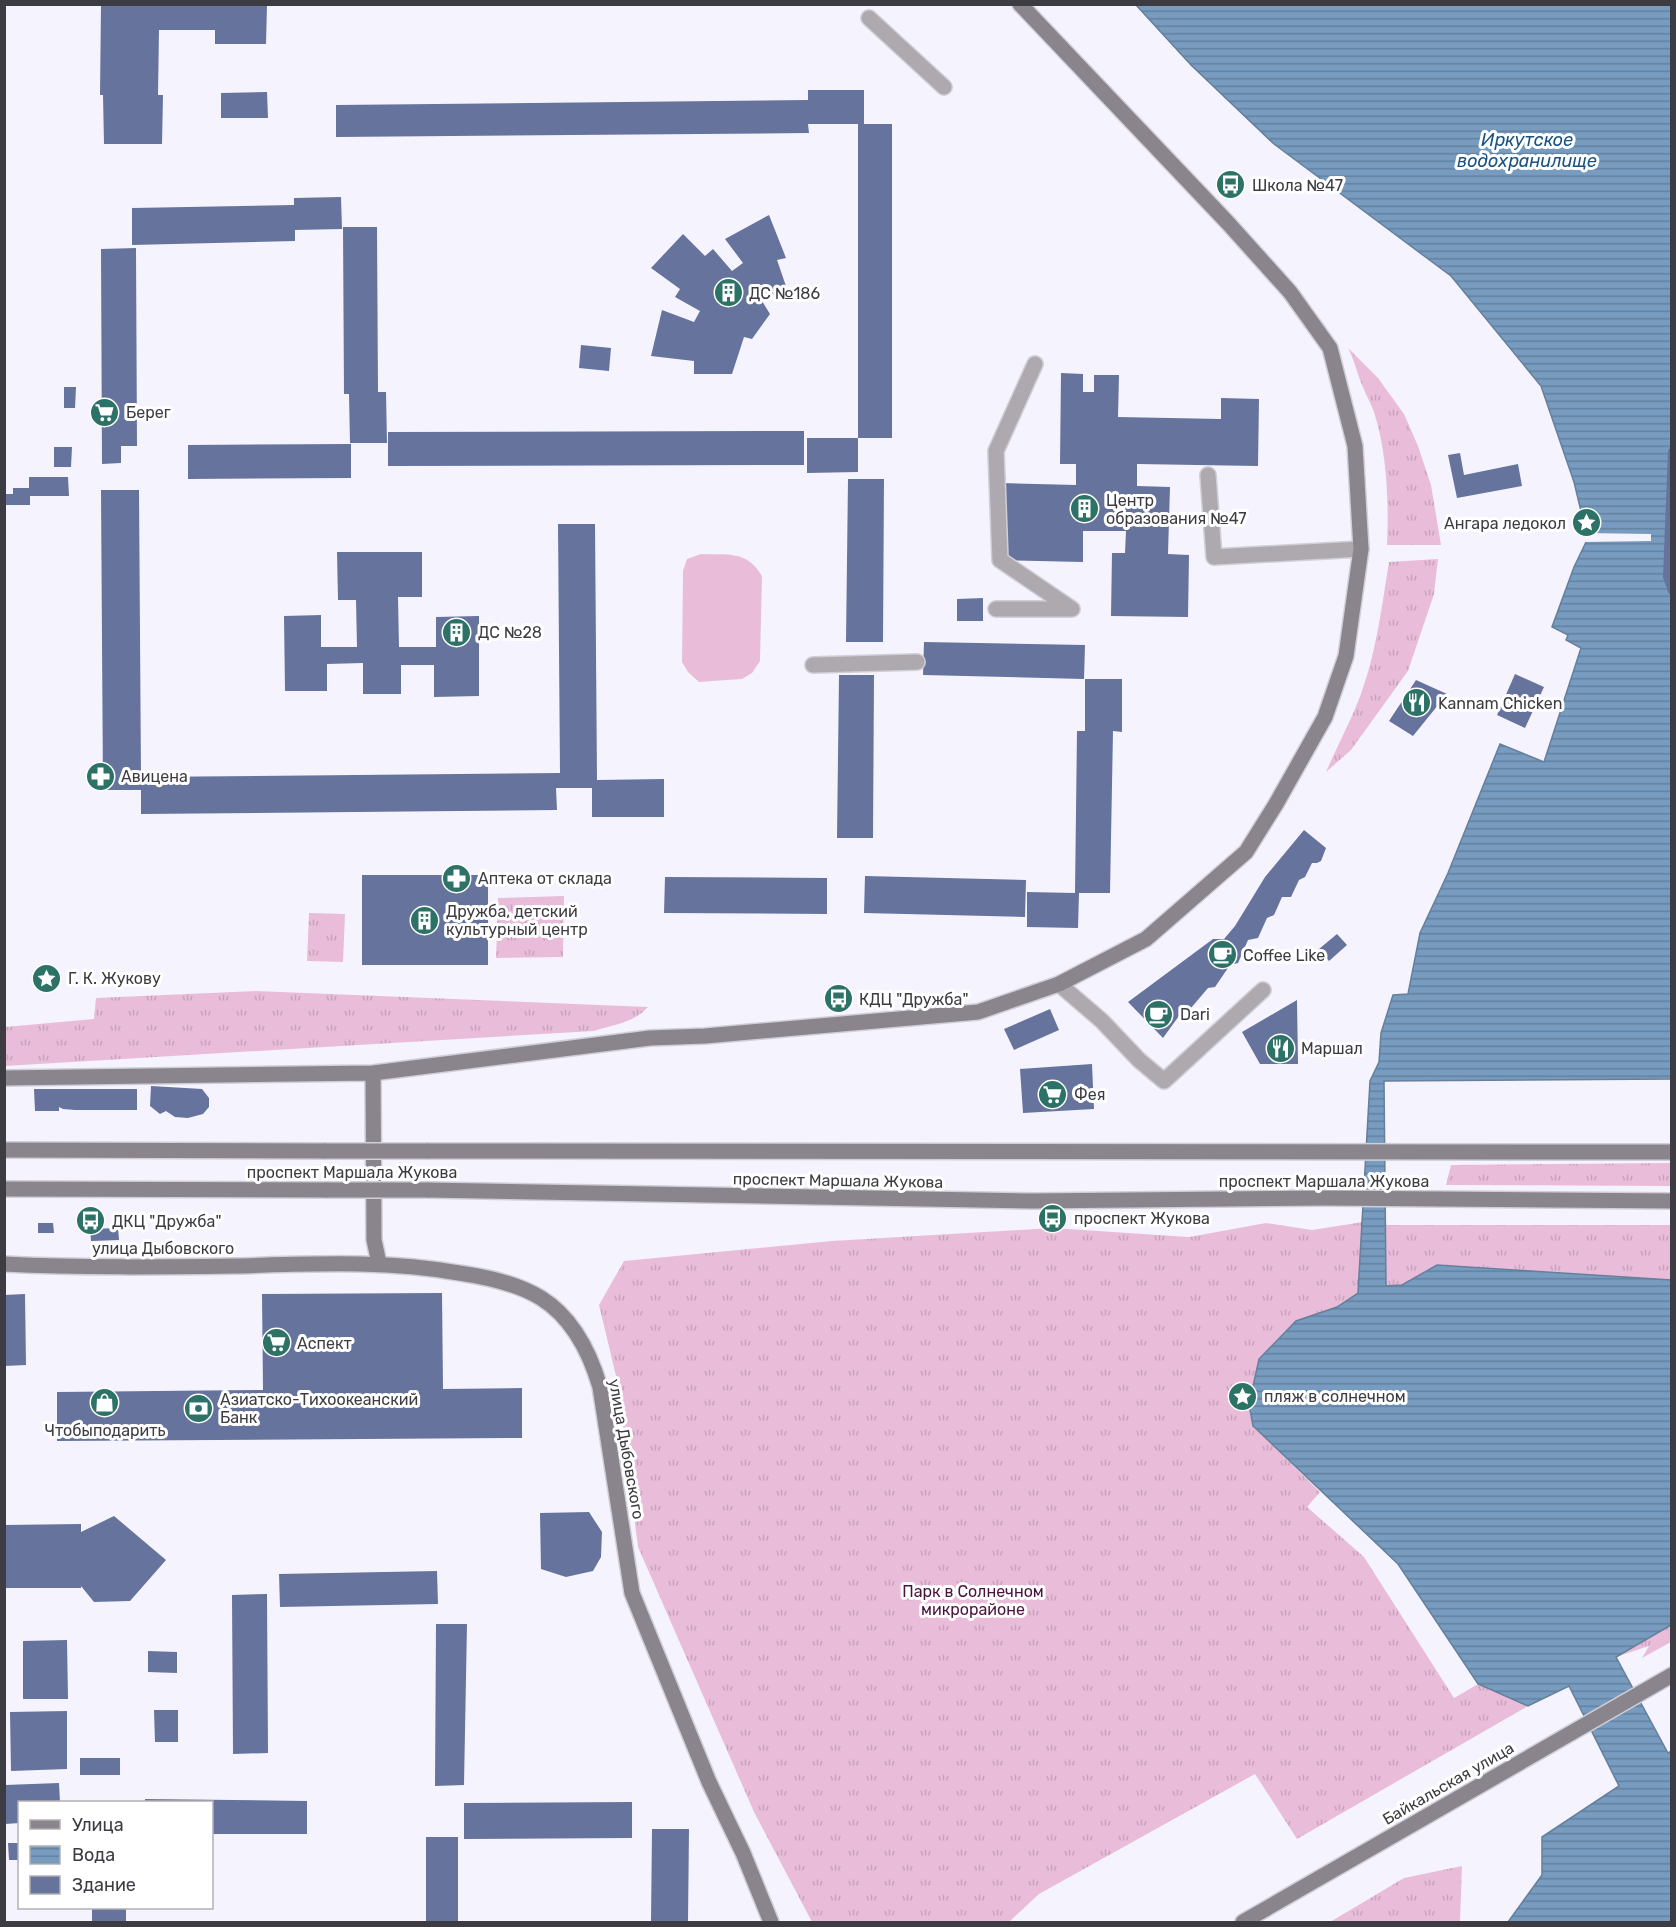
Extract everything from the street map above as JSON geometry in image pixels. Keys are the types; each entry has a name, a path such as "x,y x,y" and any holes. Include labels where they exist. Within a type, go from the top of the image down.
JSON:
{"main road":[{"path":"4,1078 373,1073 651,1038 705,1036 978,1012 1059,984 1146,939 1246,852 1325,717 1346,656 1361,549 1355,446 1330,348 1290,292 1228,223 1020,4"},
{"path":"373,1073 374,1240 379,1263"},
{"name":"проспект Маршала Жукова","path":"4,1150 1671,1152"},
{"name":"проспект Маршала Жукова","path":"4,1189 427,1190 1033,1201 1326,1198 1671,1201"},
{"name":"улица Дыбовского","path":"4,1264 179,1267 379,1263 495,1279 540,1298 560,1312 575,1332 592,1363 600,1387 632,1593 709,1782 743,1853 771,1923"},
{"name":"Байкальская улица","path":"1243,1923 1671,1676"}],"street":[{"path":"869,18 944,87"},
{"path":"996,609 1072,609 1000,560 996,451 1035,364"},
{"path":"1208,475 1214,557 1361,549"},
{"path":"813,665 917,662"},
{"path":"1059,984 1102,1021 1139,1060 1164,1081 1263,990"}],"green space":[{"path":"1348,348 1378,378 1404,414 1431,485 1441,545 1387,545 1388,513 1382,444 1374,412"},
{"path":"701,554 743,558 750,562 762,576 760,661 752,673 742,679 699,682 688,672 682,662 683,571 687,559"},
{"path":"1438,559 1434,594 1408,671 1351,750 1326,772 1355,709 1368,674 1389,562"},
{"path":"564,896 563,957 496,958 498,898"},
{"path":"309,913 345,914 343,962 307,961"},
{"path":"256,991 648,1007 630,1020 594,1031 5,1066 5,1027 94,1019 96,998"},
{"path":"1671,1163 1671,1186 1446,1185 1451,1165"},
{"name":"Парк в Солнечном микрорайоне","path":"1363,1222 1358,1294 1337,1307 1296,1321 1259,1359 1249,1404 1253,1426 1320,1492 1307,1507 1364,1557 1454,1698 1478,1684 1528,1706 1297,1839 1255,1774 1039,1894 1009,1922 812,1922 754,1812 638,1547 617,1380 599,1305 624,1261 832,1241 1052,1228 1189,1237 1266,1223 1312,1230"},
{"path":"1385,1225 1671,1225 1671,1280 1437,1265 1402,1285 1386,1286"},
{"path":"1671,1625 1671,1642 1642,1658 1649,1646 1616,1657"},
{"path":"1462,1866 1460,1922 1330,1922 1404,1878"}],"water":[{"name":"Иркутское водохранилище","path":"1136,5 1671,5 1671,1079 1384,1081 1386,1286 1402,1285 1437,1265 1671,1280 1671,1625 1616,1657 1668,1753 1671,1751 1671,1922 1508,1922 1542,1875 1542,1837 1619,1786 1569,1686 1528,1706 1478,1684 1398,1564 1253,1426 1249,1404 1259,1359 1296,1321 1337,1307 1358,1293 1370,1081 1379,1062 1381,1033 1393,995 1408,994 1420,933 1448,873 1500,744 1544,762 1581,648 1566,640 1568,635 1552,627 1574,567 1586,542 1586,532 1574,482 1541,386 1451,276 1274,144 1191,65"}],"pier":[{"path":"1583,533 1651,534 1651,541 1583,542"}],"building":[{"path":"101,5 267,5 266,44 215,44 215,30 159,30 158,95 163,95 162,144 104,144 103,95 100,95"},
{"path":"808,90 864,90 864,124 892,124 892,438 858,438 858,124 808,124 809,133 336,137 336,105 808,100"},
{"path":"267,92 268,118 221,118 221,93"},
{"path":"341,197 342,229 295,230 295,241 132,245 132,208 294,205 294,198"},
{"name":"ДС №186","path":"769,215 786,258 777,260 787,289 762,301 770,314 752,339 744,337 732,374 694,374 694,361 651,356 662,310 694,322 700,311 675,297 680,289 651,268 683,234 705,256 713,249 732,271 743,263 725,239"},
{"path":"343,227 377,227 378,392 386,392 387,443 350,443 349,394 344,394"},
{"path":"136,248 137,446 121,446 121,463 102,464 101,249"},
{"path":"581,345 611,348 609,371 579,368"},
{"name":"Центр образования №47","path":"1061,373 1083,374 1083,392 1094,392 1094,375 1119,375 1118,417 1221,419 1221,398 1259,399 1258,466 1137,464 1137,486 1170,487 1168,554 1189,555 1188,617 1111,616 1112,553 1125,553 1126,531 1083,531 1083,562 1000,560 1002,483 1076,485 1076,464 1060,464"},
{"path":"64,387 76,387 75,408 64,408"},
{"path":"804,431 804,465 388,466 388,432"},
{"path":"807,438 858,438 858,472 807,473"},
{"path":"1672,443 1672,597 1663,577 1668,451"},
{"path":"351,444 351,478 188,479 188,445"},
{"path":"54,447 72,447 71,467 54,467"},
{"path":"1460,453 1464,475 1518,464 1522,486 1457,498 1448,455"},
{"path":"29,477 68,477 69,496 30,496 30,505 4,505 4,494 13,494 13,488 29,488"},
{"path":"848,479 884,479 883,642 846,642"},
{"path":"101,490 139,490 141,777 560,773 558,524 595,524 597,780 664,779 664,817 592,817 592,788 556,788 557,810 141,814 141,790 103,790"},
{"name":"ДС №28","path":"337,552 422,552 422,597 398,597 399,647 436,647 436,617 479,616 479,696 434,697 434,665 401,665 401,694 363,694 363,663 327,664 327,691 285,691 284,616 321,615 321,647 357,647 356,600 338,600"},
{"path":"983,598 983,621 957,621 957,599"},
{"path":"924,642 1085,645 1084,679 923,675"},
{"path":"1515,674 1544,687 1525,728 1497,715"},
{"path":"839,675 874,675 873,838 837,838"},
{"path":"1085,679 1122,679 1122,732 1113,731 1110,893 1079,893 1078,928 1027,927 1027,892 1075,893 1077,731 1085,731"},
{"path":"1416,680 1447,694 1413,736 1389,721"},
{"path":"1304,830 1326,848 1321,861 1312,863 1305,877 1299,880 1291,897 1282,897 1274,915 1267,918 1258,938 1248,940 1238,963 1230,965 1215,987 1208,988 1191,1008 1184,1009 1163,1038 1128,1002 1213,939 1224,939 1235,926 1265,877"},
{"name":"Дружба, детский культурный центр","path":"362,875 488,875 488,965 362,965"},
{"path":"865,876 1026,880 1025,917 864,913"},
{"path":"665,877 827,878 827,914 664,913"},
{"path":"1337,934 1347,945 1329,961 1319,949"},
{"path":"1297,1000 1298,1064 1260,1064 1242,1032"},
{"path":"1050,1009 1059,1030 1014,1050 1004,1029"},
{"path":"1092,1064 1094,1109 1023,1113 1020,1069"},
{"path":"151,1086 202,1089 209,1098 209,1107 203,1114 188,1118 175,1117 166,1111 160,1114 150,1106"},
{"path":"34,1089 137,1089 137,1110 75,1110 59,1107 59,1111 35,1111"},
{"path":"38,1223 53,1223 54,1233 38,1233"},
{"path":"118,1228 119,1240 91,1241 90,1229"},
{"path":"442,1293 443,1389 522,1388 522,1438 57,1441 57,1392 263,1390 262,1294"},
{"path":"25,1294 26,1365 4,1366 4,1295"},
{"path":"589,1512 602,1532 601,1557 593,1571 566,1577 541,1569 540,1513"},
{"path":"114,1516 166,1560 130,1601 94,1602 81,1586 81,1588 4,1588 4,1525 81,1524 81,1532"},
{"path":"437,1571 438,1604 280,1607 279,1574"},
{"path":"267,1594 268,1753 233,1754 232,1595"},
{"path":"436,1624 467,1624 464,1785 435,1786"},
{"path":"67,1640 68,1699 23,1699 23,1641"},
{"path":"148,1651 177,1652 177,1673 148,1672"},
{"path":"154,1710 178,1710 178,1742 155,1742"},
{"path":"67,1711 67,1769 11,1771 10,1712"},
{"path":"80,1758 120,1758 120,1775 80,1775"},
{"path":"59,1783 60,1801 18,1801 18,1823 5,1824 5,1785"},
{"path":"145,1799 307,1801 307,1834 213,1834 213,1801 145,1801"},
{"path":"632,1802 632,1838 464,1839 464,1803"},
{"path":"652,1829 689,1829 688,1922 651,1922"},
{"path":"426,1837 458,1837 458,1922 426,1922"},
{"path":"8,1843 18,1843 18,1860 9,1860"},
{"path":"92,1909 126,1909 126,1922 92,1922"}],"place":[{"name":"Школа №47","path":"1231,185"},
{"name":"ДС №186","path":"728,293"},
{"name":"Берег","path":"105,412"},
{"name":"Центр образования №47","path":"1085,509"},
{"name":"Ангара ледокол","path":"1587,523"},
{"name":"ДС №28","path":"457,632"},
{"name":"Kannam Chicken","path":"1417,703"},
{"name":"Авицена","path":"100,776"},
{"name":"Аптека от склада","path":"457,878"},
{"name":"Дружба, детский культурный центр","path":"425,920"},
{"name":"Coffee Like","path":"1222,955"},
{"name":"Г. К. Жукову","path":"47,978"},
{"name":"КДЦ \"Дружба\"","path":"838,999"},
{"name":"Dari","path":"1159,1014"},
{"name":"Маршал","path":"1280,1048"},
{"name":"Фея","path":"1053,1094"},
{"name":"проспект Жукова","path":"1053,1218"},
{"name":"ДКЦ \"Дружба\"","path":"91,1221"},
{"name":"Аспект","path":"276,1343"},
{"name":"пляж в солнечном","path":"1243,1396"},
{"name":"Чтобыподарить","path":"105,1402"},
{"name":"Азиатско-Тихоокеанский Банк","path":"199,1408"}]}
